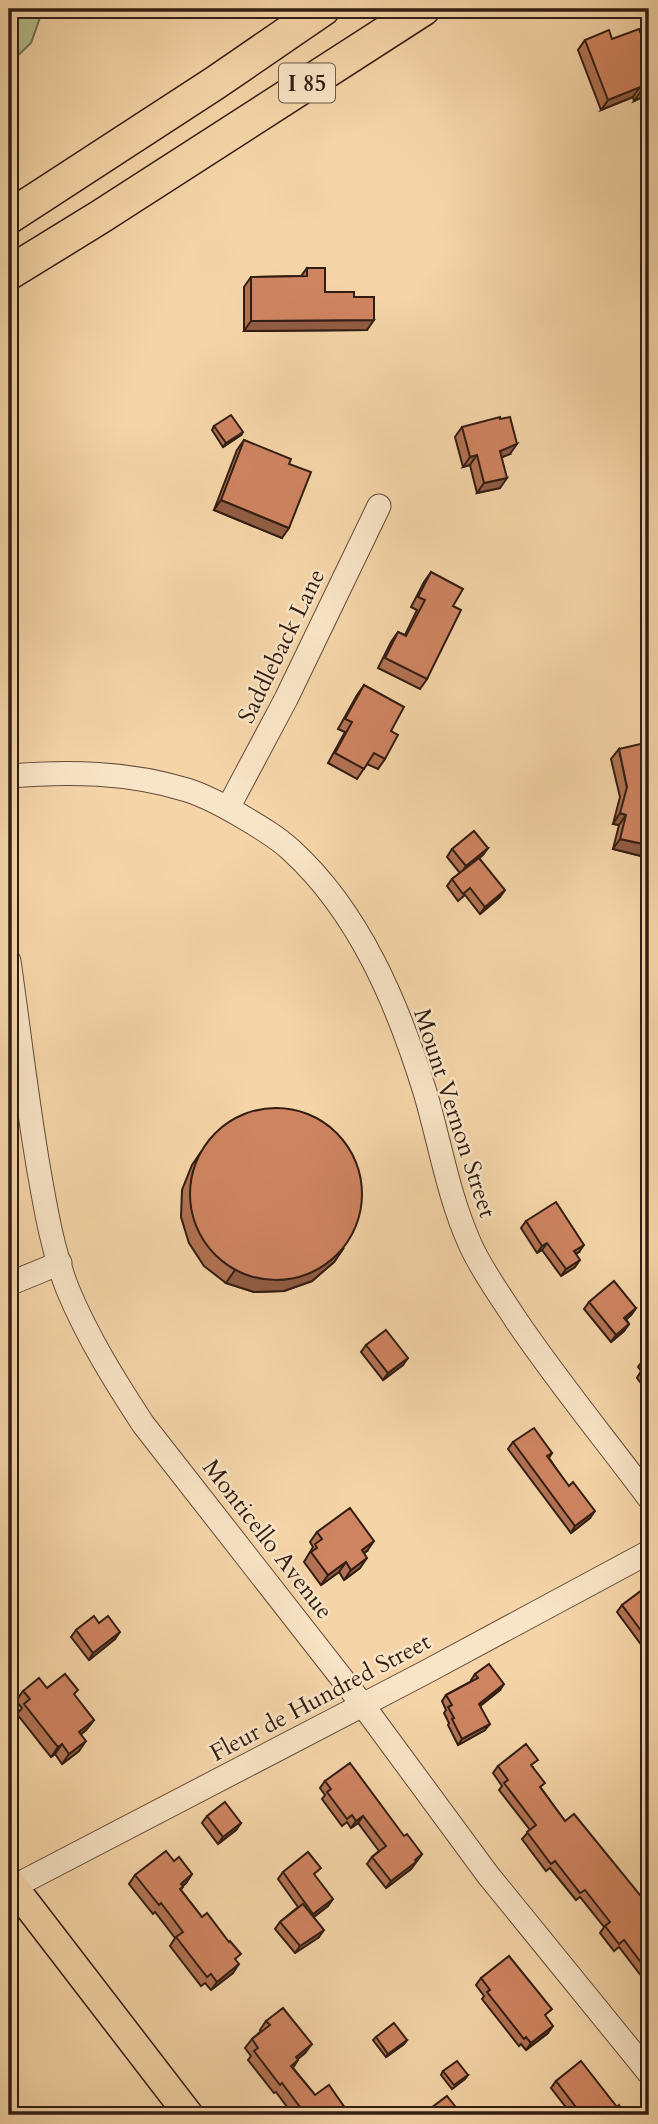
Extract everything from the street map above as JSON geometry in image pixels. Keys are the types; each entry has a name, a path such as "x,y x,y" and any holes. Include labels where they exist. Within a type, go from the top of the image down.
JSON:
{"highway":[{"name":"I 85","path":"9,216 215,83 323,9"},
{"name":"I 85","path":"9,273 423,9"}],"main road":[{"path":"11,1884 190,2115"}],"street":[{"name":"Saddleback Lane","path":"228,808 286,699 379,506"},
{"name":"Mount Vernon Street","path":"9,776 52,772 102,774 189,790 228,808 270,833 319,878 353,924 376,966 405,1035 425,1092 452,1197 483,1270 546,1362 649,1498"},
{"name":"Monticello Avenue","path":"9,961 35,1149 50,1230 67,1287 88,1334 111,1375 143,1424 362,1704 488,1875 649,2073"},
{"path":"9,1284 60,1264"},
{"name":"Fleur de Hundred Street","path":"11,1884 362,1704 649,1552"}],"green space":[{"path":"9,9 43,9 31,43 9,64"}],"building":[{"path":"639,29 644,41 649,39 649,87 641,91 640,87 608,100 585,40 609,30 612,39"},
{"path":"307,268 325,268 325,292 354,292 354,297 374,297 374,320 251,321 251,277 307,276"},
{"path":"231,415 243,432 226,443 214,426"},
{"path":"510,417 517,444 500,451 507,478 484,483 477,455 470,457 462,427"},
{"path":"244,440 291,459 289,464 311,472 289,528 221,500"},
{"path":"431,572 463,589 453,606 461,610 427,679 385,658 398,632 406,636 425,600 418,597"},
{"path":"364,685 404,707 391,731 398,735 385,759 374,753 364,769 335,753 352,722 345,719"},
{"path":"649,742 648,845 620,839 626,815 620,813 627,787 619,749"},
{"path":"474,831 488,848 466,866 452,849"},
{"path":"479,858 505,890 485,907 470,888 463,894 452,879"},
{"path":"276,1108 309,1115 337,1133 355,1161 362,1194 355,1227 337,1255 309,1273 276,1280 243,1273 215,1255 197,1227 190,1194 197,1161 215,1133 243,1115"},
{"path":"556,1202 584,1245 574,1251 580,1260 566,1269 547,1243 542,1246 526,1221"},
{"path":"614,1281 636,1308 624,1318 629,1324 616,1335 589,1302"},
{"path":"386,1330 408,1358 388,1373 366,1345"},
{"path":"649,1355 649,1380 642,1371 648,1366 643,1360"},
{"path":"534,1428 552,1453 547,1456 569,1486 573,1482 595,1511 575,1526 513,1442"},
{"path":"350,1508 374,1541 362,1550 367,1558 351,1570 346,1562 328,1575 311,1552 317,1548 315,1544 322,1539 317,1532"},
{"path":"646,1587 649,1591 649,1632 645,1636 622,1605"},
{"path":"94,1616 99,1623 108,1616 120,1632 93,1653 76,1630"},
{"path":"489,1664 504,1684 479,1704 490,1724 462,1739 452,1719 454,1718 448,1707 452,1705 446,1695 478,1678 475,1674"},
{"path":"65,1674 78,1690 74,1694 94,1720 79,1732 86,1741 69,1754 62,1744 58,1747 24,1704 30,1699 23,1691 39,1678 47,1688"},
{"path":"526,1744 538,1760 531,1765 545,1783 540,1787 565,1821 574,1814 649,1906 649,1973 624,1940 619,1944 605,1926 610,1922 585,1890 580,1893 555,1861 551,1864 527,1832 536,1825 504,1783 508,1780 498,1766"},
{"path":"350,1763 404,1836 407,1834 422,1854 391,1881 372,1857 386,1846 363,1816 356,1821 352,1815 347,1819 327,1792 331,1789 325,1781"},
{"path":"225,1802 241,1823 223,1837 207,1816"},
{"path":"166,1851 174,1861 179,1857 192,1874 181,1884 183,1887 180,1889 202,1917 207,1913 241,1954 235,1959 239,1964 217,1982 211,1974 207,1977 176,1937 183,1932 135,1875"},
{"path":"308,1852 321,1868 314,1874 333,1899 313,1914 283,1872"},
{"path":"303,1904 324,1930 300,1946 280,1922"},
{"path":"509,1956 552,2009 545,2015 553,2026 531,2043 526,2037 524,2039 487,1992 490,1990 481,1978"},
{"path":"283,2008 312,2044 296,2057 298,2060 291,2066 315,2095 329,2085 350,2115 306,2115 254,2051 258,2048 252,2039 270,2025 266,2021"},
{"path":"394,2023 407,2040 388,2054 376,2037"},
{"path":"457,2061 468,2075 454,2085 443,2071"},
{"path":"581,2061 626,2115 582,2115 556,2081"},
{"path":"447,2096 462,2115 430,2115 427,2111"}]}
